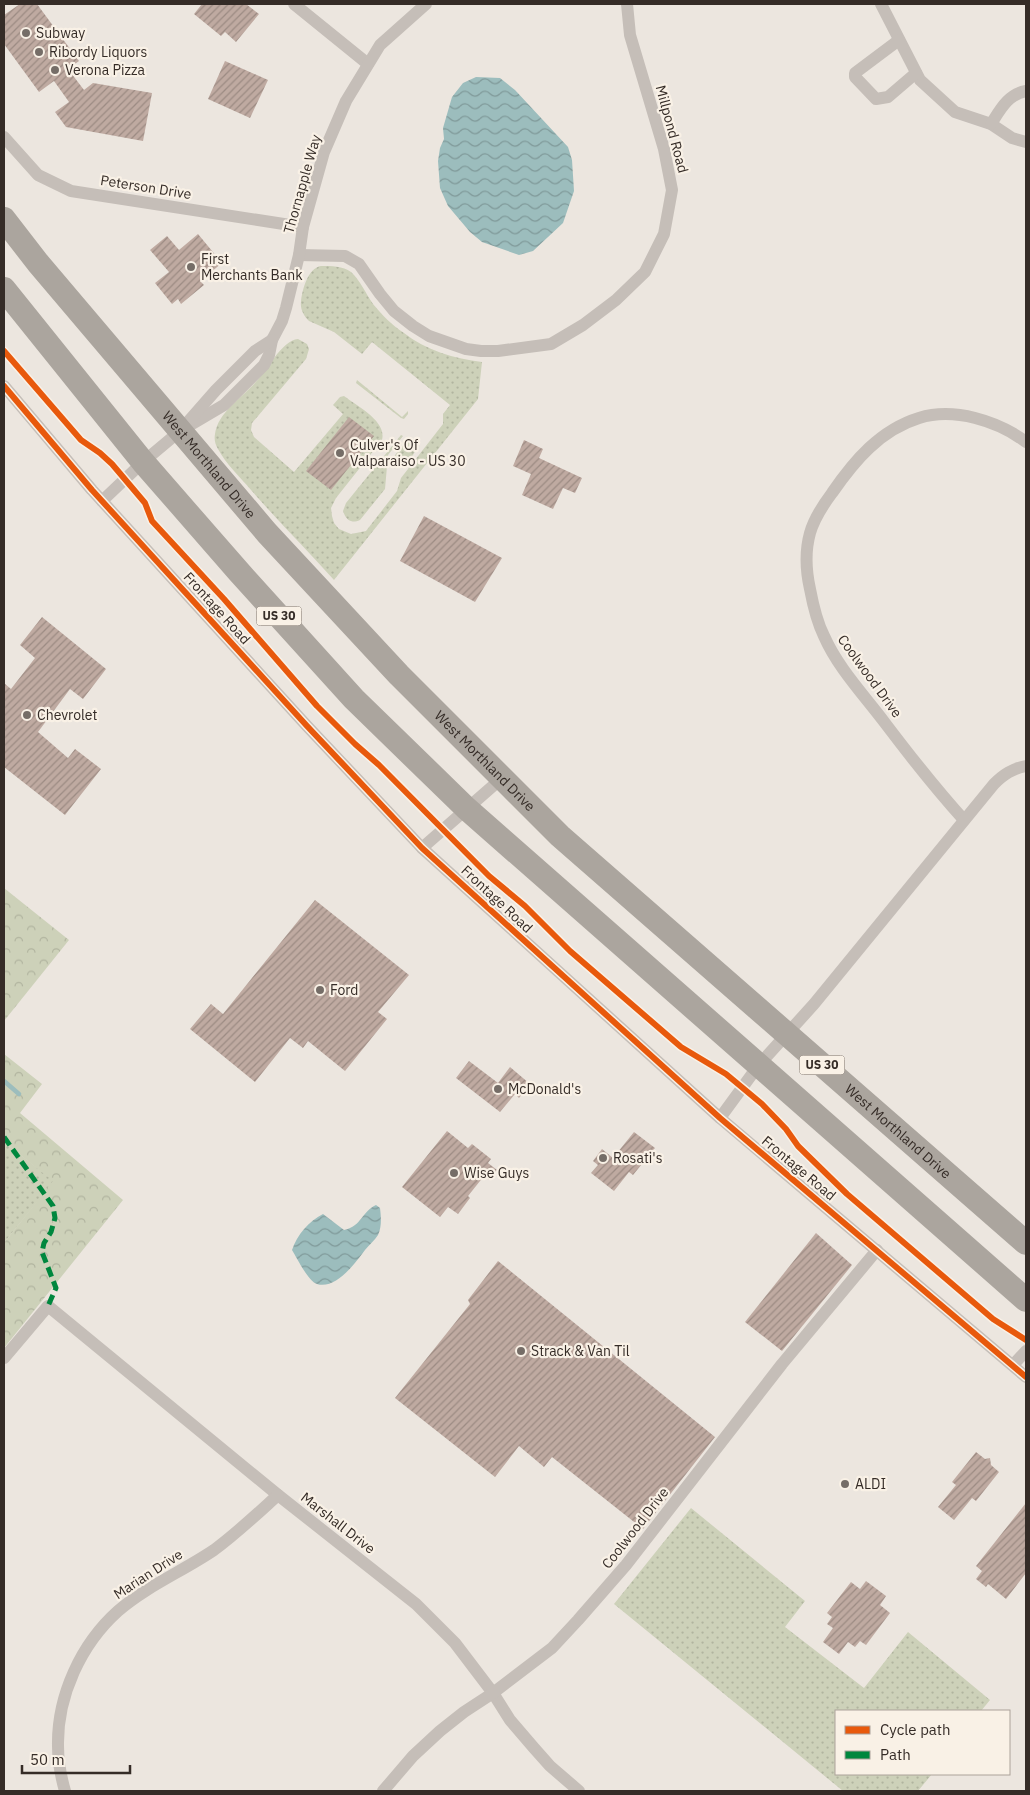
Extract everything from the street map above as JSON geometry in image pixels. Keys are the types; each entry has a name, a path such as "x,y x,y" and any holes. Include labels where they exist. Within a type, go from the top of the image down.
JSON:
{"highway":[{"name":"West Morthland Drive","path":"4,219 38,263 273,540 399,675 560,836 1026,1243"},
{"name":"US 30","path":"4,289 143,462 354,700 466,808 1026,1300"}],"street":[{"path":"294,4 368,64"},
{"name":"Thornapple Way","path":"102,501 143,462 180,431 254,351 272,340 282,321 299,255 303,227 324,152 346,101 380,45 426,4"},
{"name":"Millpond Road","path":"299,255 345,256 359,264 394,311 413,326 429,336 466,349 498,351 551,344 583,325 616,300 645,272 664,234 672,190 664,149 630,34 628,4"},
{"path":"881,4 920,80 955,112 991,124 1012,138 1026,142"},
{"path":"899,40 855,73 855,77 876,98 882,99 888,97 916,73"},
{"path":"991,124 1004,104 1018,92 1026,91"},
{"name":"Peterson Drive","path":"4,137 38,175 70,191 303,227"},
{"name":"Frontage Road","path":"4,386 102,501 300,719 422,848 720,1118 1026,1377"},
{"name":"Coolwood Drive","path":"964,820 903,746 833,654 824,637 812,602 806,569 810,532 818,516 850,468 885,434 904,424 933,415 974,418 1000,428 1026,442"},
{"path":"720,1118 758,1066 814,1004 964,820 1005,773 1015,768 1026,766"},
{"path":"422,848 502,778"},
{"name":"Coolwood Drive","path":"383,1791 413,1756 440,1731 552,1648 603,1594 782,1364 877,1250"},
{"name":"Marshall Drive","path":"4,1358 48,1306 278,1495 422,1609 455,1642 493,1693 510,1720 534,1748 550,1766 579,1791"},
{"path":"1013,1366 1026,1350"},
{"name":"Marian Drive","path":"65,1791 58,1747 59,1723 64,1700 78,1662 97,1634 118,1611 139,1595 213,1550 239,1531 278,1495"}],"green space":[{"path":"321,266 341,267 351,272 373,304 387,320 412,339 441,353 461,359 482,362 478,399 334,580 261,502 225,460 215,440 220,419 259,379 274,357 286,345 298,339 307,344 309,349 306,359 252,423 251,430 254,437 294,472 343,414 333,405 340,397 344,396 376,420 382,433 382,440 336,498 331,508 334,523 339,529 351,534 366,531 397,491 401,478 443,424 443,414 450,405 372,342 362,354 334,332 309,321 301,307 303,292 309,275"},
{"path":"357,380 402,417 408,411 408,414 404,419 401,418 356,383"},
{"path":"401,435 403,436 388,455 385,489 360,520 354,522 349,520 343,511 346,503"},
{"path":"411,440 417,444 413,455 407,462 396,465 393,460 396,454"},
{"path":"4,888 69,940 4,1021"},
{"path":"4,1054 42,1084 20,1113 123,1200 4,1348 4,1243 53,1181 4,1142"},
{"path":"4,1142 54,1181 4,1243"},
{"path":"691,1508 805,1601 785,1627 864,1688 908,1632 990,1700 982,1710 835,1710 835,1775 931,1775 918,1791 843,1791 614,1604"}],"water":[{"path":"476,77 500,78 515,90 568,147 572,160 574,191 563,223 533,251 519,255 482,242 470,232 448,206 440,188 438,161 444,139 443,128 452,97 463,83"},
{"path":"376,1205 380,1208 381,1222 375,1239 351,1268 338,1279 324,1285 314,1282 306,1274 292,1250 304,1229 323,1214 344,1230 350,1228"}],"building":[{"path":"20,4 37,4 79,61 68,69 84,90 93,83 152,93 143,141 66,127 55,112 69,102 54,81 39,92 4,44 4,15"},
{"path":"202,4 246,4 259,14 236,42 225,32 221,36 194,14"},
{"path":"225,61 268,80 250,118 208,99"},
{"name":"First Merchants Bank","path":"198,234 222,263 200,281 204,285 181,304 178,299 172,304 155,283 169,272 150,250 167,236 179,250"},
{"name":"Culver's Of Valparaiso - US 30","path":"349,417 374,436 331,490 306,471"},
{"path":"524,440 543,449 539,458 582,478 575,493 563,488 553,509 522,495 531,474 513,466"},
{"path":"424,516 502,558 475,602 400,561"},
{"name":"Chevrolet","path":"42,617 106,669 83,699 70,689 38,732 68,758 75,749 101,769 65,815 4,767 4,683 11,689 35,658 20,645"},
{"name":"Ford","path":"315,900 409,975 378,1012 387,1019 345,1071 308,1041 303,1048 290,1038 255,1082 190,1029 211,1004 223,1014"},
{"name":"McDonald's","path":"469,1061 498,1083 510,1067 530,1084 519,1098 515,1094 500,1112 456,1078"},
{"name":"Wise Guys","path":"447,1131 468,1148 472,1144 491,1159 488,1163 497,1170 489,1180 484,1176 468,1196 470,1198 458,1214 448,1207 440,1217 402,1187"},
{"path":"634,1132 655,1148 633,1175 629,1172 614,1191 591,1173 598,1165 593,1161 602,1149 613,1158"},
{"path":"816,1233 852,1265 782,1351 745,1322"},
{"name":"Strack & Van Til","path":"498,1261 715,1437 643,1529 552,1457 544,1467 519,1446 495,1477 395,1398 470,1304 468,1300"},
{"path":"976,1452 985,1459 990,1458 991,1465 999,1472 976,1501 972,1498 954,1520 938,1507 956,1485 952,1482"},
{"path":"1026,1503 1026,1573 1006,1599 988,1584 986,1587 976,1579 982,1571 976,1566"},
{"path":"866,1581 886,1596 880,1605 890,1613 866,1645 860,1641 855,1647 848,1642 839,1654 823,1642 833,1628 827,1624 832,1617 827,1613 851,1582 860,1589"}],"waterway":[{"path":"4,1081 19,1094"}],"marked path":[{"path":"4,1137 53,1206 55,1218 42,1252 56,1288 48,1306"}],"cycle path":[{"path":"4,351 81,440 112,464 145,503 152,521 224,599 317,706 379,765 489,876 525,906 570,951 681,1047 726,1074 762,1104 786,1129 798,1146 847,1194 993,1319 1026,1340"},
{"path":"4,386 92,490 307,726 422,848 720,1118 1026,1377"}],"place":[{"name":"Subway","path":"26,33"},
{"name":"Ribordy Liquors","path":"39,52"},
{"name":"Verona Pizza","path":"55,70"},
{"name":"First Merchants Bank","path":"191,267"},
{"name":"Culver's Of Valparaiso - US 30","path":"340,453"},
{"name":"Chevrolet","path":"27,715"},
{"name":"Ford","path":"320,990"},
{"name":"McDonald's","path":"498,1089"},
{"name":"Rosati's","path":"603,1158"},
{"name":"Wise Guys","path":"454,1173"},
{"name":"Strack & Van Til","path":"521,1351"},
{"name":"ALDI","path":"845,1484"}]}
